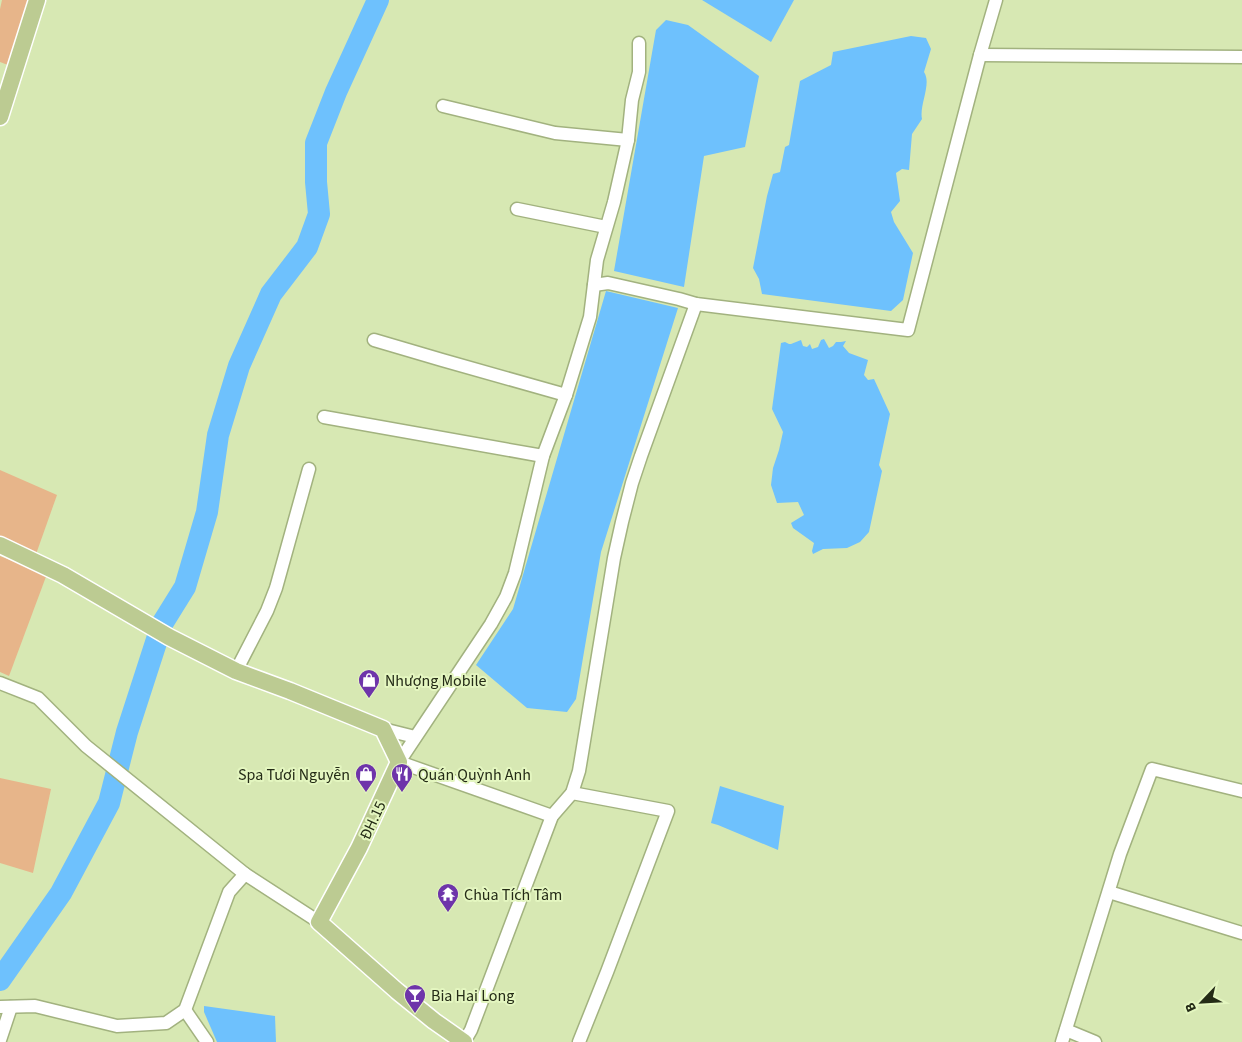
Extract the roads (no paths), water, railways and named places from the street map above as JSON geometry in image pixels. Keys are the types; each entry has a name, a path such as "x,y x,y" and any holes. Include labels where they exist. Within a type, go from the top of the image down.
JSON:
{"main road":[{"path":"0,117 5,89 37,0"},
{"path":"0,545 63,575 169,637 236,671 382,729 399,762"},
{"name":"ĐH.15","path":"319,922 359,848 399,762"},
{"path":"319,922 397,991 464,1042"}],"street":[{"path":"594,285 608,283 696,304 908,330 980,54 996,0"},
{"path":"552,816 399,762 491,624 506,597 515,573 543,456 566,395 590,316 597,260 614,202 628,140 633,92 639,72 639,43"},
{"path":"980,54 1242,57"},
{"path":"443,106 555,133 628,140"},
{"path":"516,209 606,227"},
{"path":"464,1042 471,1030 552,816 572,793 579,771 614,558 624,514 641,456 696,304"},
{"path":"374,340 566,395"},
{"path":"324,417 543,456"},
{"path":"236,671 267,611 276,588 309,469"},
{"path":"0,684 38,698 86,746 244,874 319,922"},
{"path":"382,729 415,737"},
{"path":"1095,1042 1064,1036 1120,854 1152,769 1242,791"},
{"path":"572,793 668,811 579,1042"},
{"path":"0,1040 6,1007 34,1006 117,1026 166,1023 185,1010 229,892 244,874"},
{"path":"1109,892 1242,933"},
{"path":"185,1010 207,1042"}],"water":[{"path":"702,0 794,0 771,42"},
{"path":"666,20 688,25 759,76 745,147 704,156 684,287 614,271 656,30"},
{"path":"911,36 926,38 931,49 924,72 927,82 922,107 922,119 912,134 909,170 902,169 896,173 900,201 891,212 894,222 913,253 903,300 891,311 762,294 759,279 753,268 773,174 780,172 785,147 789,145 800,81 831,65 833,52"},
{"path":"606,291 678,308 601,552 576,699 567,712 527,708 476,665 513,609"},
{"path":"824,339 829,348 836,342 846,341 843,346 849,353 868,360 864,375 868,380 874,379 890,414 879,465 882,471 869,532 860,542 847,548 823,549 813,554 814,543 793,528 791,523 804,515 798,502 777,503 771,485 773,468 783,432 772,409 781,343 791,344 801,340 803,346 807,347 810,344 812,349 818,347 821,340"},
{"path":"720,786 784,806 778,850 711,823"},
{"path":"204,1006 275,1016 276,1042 217,1042 204,1012"}],"waterway":[{"path":"0,980 61,893 109,803 127,732 162,624 185,587 207,512 218,435 239,366 271,294 307,247 319,214 316,182 316,143 336,92 378,0"}],"place":[{"name":"Nhượng Mobile","path":"369,699"},
{"name":"Spa Tươi Nguyễn","path":"366,793"},
{"name":"Quán Quỳnh Anh","path":"402,793"},
{"name":"Chùa Tích Tâm","path":"448,913"},
{"name":"Bia Hai Long","path":"415,1014"}]}
